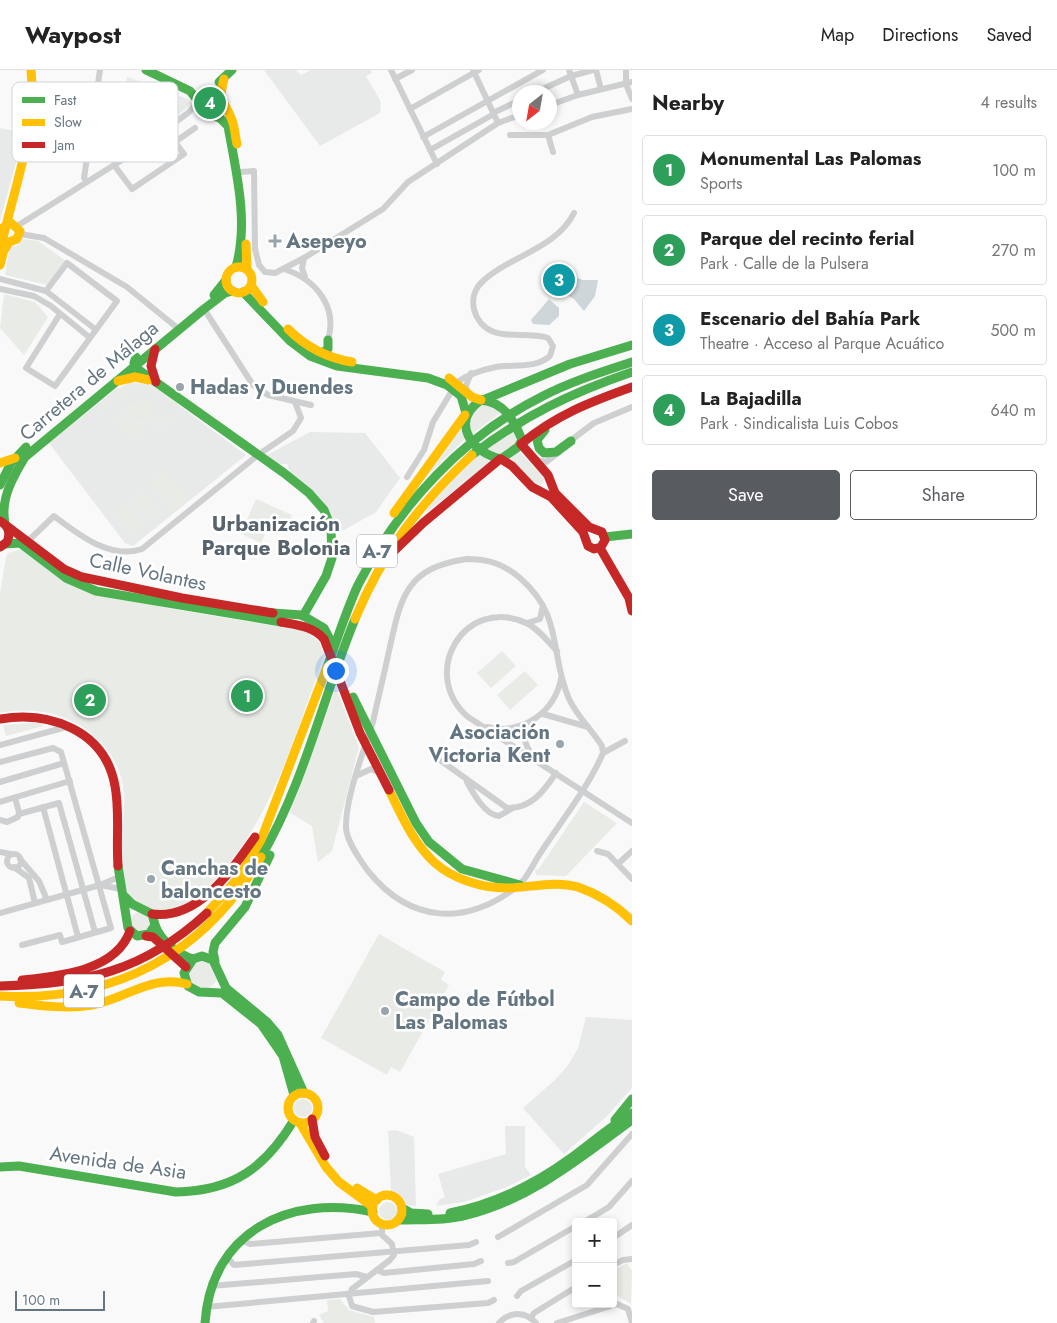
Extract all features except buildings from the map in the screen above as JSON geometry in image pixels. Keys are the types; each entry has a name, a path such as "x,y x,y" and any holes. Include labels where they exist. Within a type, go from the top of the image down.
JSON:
{"main road":[{"path":"146,70 171,82"},
{"path":"156,70 209,91 222,101"},
{"path":"198,102 202,94 209,91 232,70"},
{"path":"224,79 220,89 222,101 232,119 241,172 246,269 252,276 251,285 306,349 323,354 338,363"},
{"path":"178,85 190,91 203,113 215,115 228,126 235,173 241,246 236,267"},
{"path":"215,115 222,101"},
{"path":"5,241 8,212 21,162"},
{"path":"246,269 236,267 228,272 226,280 238,292 248,295 320,361 425,370 440,374 454,386 482,400 497,402 504,408 519,432 521,444 548,478 556,493 586,524 602,532 605,537 604,543 600,548 594,549 588,546 580,529 551,497 532,487 512,466 500,459 486,455 468,435 464,424 466,414 464,402 454,386"},
{"name":"Carretera de Málaga","path":"2,546 10,536 4,524 3,506 9,483 25,457 175,326 216,293 226,280"},
{"path":"238,292 251,285"},
{"name":"Carretera de Málaga","path":"1,478 15,458 43,432 156,348 225,293 238,292"},
{"path":"306,349 328,343"},
{"path":"323,354 328,343"},
{"path":"328,343 338,363"},
{"path":"369,565 378,540 400,504 470,407 482,400 570,364 632,345"},
{"path":"156,348 150,362 157,382"},
{"path":"135,362 157,382 313,496 324,510 331,527 333,548 330,566 301,620 324,628 347,692 365,731 365,742 408,828 420,847 436,864 457,878 505,888 520,885 565,885 577,887 615,905 632,920"},
{"name":"A-7","path":"0,986 43,986 72,983 127,967 206,929 251,876 276,803 354,596 369,565 390,530 422,490 456,454 492,425 519,407 548,392 632,362"},
{"name":"A-7","path":"258,855 278,824 355,620 380,565 417,510 438,486 482,445 518,420 557,399 632,372"},
{"path":"110,384 135,377 157,382"},
{"path":"380,565 423,523 542,427 594,400 632,387"},
{"path":"568,412 541,433 537,444 541,451 548,454 556,452 571,441"},
{"path":"0,463 15,458"},
{"path":"1,478 6,482 0,502 3,506"},
{"path":"538,490 546,487 548,478"},
{"name":"Calle Volantes","path":"4,524 66,578 172,600 301,620"},
{"path":"585,538 588,532 594,529"},
{"path":"605,537 632,534"},
{"path":"2,546 14,542 26,543"},
{"path":"600,548 631,599 632,611"},
{"path":"347,692 350,707 416,823 429,842 462,869 520,885"},
{"path":"0,719 28,716 48,718 70,726 97,748 113,775 117,795 119,877 130,931 128,940 118,953 94,964 47,977 0,982"},
{"path":"122,892 132,904 152,914 174,916 187,910 200,901 246,850 276,803"},
{"path":"278,824 277,838 253,895 215,943 213,952 228,991 254,1009 275,1030 290,1057 299,1094"},
{"path":"127,920 133,911 143,909"},
{"path":"152,914 161,936 183,955 193,959 204,957 215,961"},
{"path":"146,936 155,925"},
{"path":"130,931 135,936 153,937 186,967"},
{"name":"A-7","path":"0,996 44,997 89,990 118,982 162,961 185,939"},
{"path":"187,984 184,973 186,967 193,959"},
{"path":"208,992 217,986 221,976"},
{"path":"0,1000 42,1006 76,1006 106,1002 163,980 176,980 187,984 196,992 225,995 250,1013 269,1032 284,1056 299,1094"},
{"path":"374,1206 339,1182 326,1167 288,1108 289,1101 299,1094 312,1096 318,1110 312,1119 315,1137 331,1164 374,1206 376,1219 382,1229 398,1220 458,1218 510,1202 560,1174 632,1120"},
{"path":"612,1124 632,1100"},
{"path":"205,1323 206,1307 216,1272 226,1256 258,1226 290,1213 317,1208 374,1206 383,1196 391,1196 398,1201 402,1208 412,1213 448,1213 490,1202 523,1188 551,1172 612,1124 632,1112"},
{"path":"297,1121 312,1119"},
{"name":"Avenida de Asia","path":"0,1167 19,1166 176,1192 197,1191 226,1184 249,1171 267,1158 297,1121"},
{"path":"349,1208 356,1204 357,1196"},
{"path":"398,1220 402,1208"}],"street":[{"path":"390,70 437,164"},
{"path":"395,79 412,70"},
{"path":"423,137 543,70"},
{"path":"549,85 570,73 594,70 601,89"},
{"path":"626,70 632,99"},
{"path":"410,109 475,71 498,123"},
{"path":"570,73 578,95"},
{"path":"557,102 578,95 629,83"},
{"path":"178,121 198,102"},
{"path":"430,150 512,104"},
{"path":"510,135 548,135 592,117 632,109"},
{"path":"188,113 203,113"},
{"path":"241,172 254,171 256,259 265,272 270,274 304,258 383,208 408,182 498,123 512,118"},
{"path":"178,140 195,128"},
{"path":"548,135 553,152"},
{"path":"178,146 184,154 178,158"},
{"path":"86,162 84,178 87,181"},
{"path":"5,241 87,181 118,162"},
{"path":"114,165 132,189 172,162"},
{"path":"407,477 424,450 433,422 454,386 471,374 497,367 533,364 550,356 553,346 548,338 500,333 487,328 477,317 472,301 475,291 483,280 544,244 564,226 574,213"},
{"path":"5,241 44,238 127,287 175,326"},
{"path":"304,258 302,268 305,277"},
{"path":"46,291 67,263 117,301 94,329 55,386 26,368 60,314"},
{"path":"284,269 305,277 318,290 324,300 330,314 332,328 328,343"},
{"path":"0,279 46,291 94,329"},
{"path":"0,289 34,296 89,338"},
{"path":"204,309 253,385 268,395 311,405"},
{"path":"467,392 466,386 471,374"},
{"path":"26,543 54,516 88,541 124,550 142,549 258,455 298,426 301,416 295,402"},
{"path":"532,459 542,462 553,458 594,423 632,408"},
{"path":"548,478 553,458"},
{"path":"365,731 399,606 408,588 425,572 455,560 481,559 492,561 515,574 542,602 559,653 562,673 570,700 602,746 603,753"},
{"path":"527,623 540,619 544,611 542,602"},
{"path":"559,653 527,623 509,618 487,619 468,629 454,645 446,666 448,688 458,707 474,722 556,773 632,824"},
{"path":"474,722 502,729 517,727 530,722 543,714 556,696 562,673"},
{"path":"543,714 588,726"},
{"path":"41,733 47,727 48,718"},
{"path":"530,722 524,733 524,739 537,761"},
{"path":"0,745 70,726"},
{"path":"365,742 349,803 347,833 363,865 394,895 428,913 453,914 488,905 520,885 582,790 603,753 625,741"},
{"path":"0,762 53,748 61,752 111,928 62,942 60,935 22,945"},
{"path":"440,760 500,805 513,808"},
{"path":"0,782 64,763"},
{"path":"356,776 371,769 381,774"},
{"path":"465,778 473,793 492,815 499,816 541,796 556,773"},
{"path":"0,802 70,781"},
{"path":"15,798 19,814"},
{"path":"0,820 6,822 14,820 19,814 59,802 95,932"},
{"path":"43,807 78,937"},
{"path":"597,851 608,854 619,863 632,879"},
{"path":"619,863 632,851"},
{"path":"0,852 16,854 39,881 47,900"},
{"path":"11,866 7,859 12,854"},
{"path":"0,857 29,878 35,903"},
{"path":"11,866 20,864 20,860"},
{"path":"0,913 100,885 119,877"},
{"path":"100,885 122,892"},
{"path":"498,1237 587,1185 632,1134"},
{"path":"591,1218 609,1207 632,1181"},
{"path":"617,1235 632,1225"},
{"path":"508,1263 514,1262 572,1228"},
{"path":"241,1240 250,1244 382,1229 392,1244 394,1251 390,1260 352,1289 349,1294 352,1306 373,1312 488,1303 494,1300"},
{"path":"226,1256 234,1265 469,1245 476,1242"},
{"path":"616,1263 632,1259"},
{"path":"377,1270 384,1273 474,1264 481,1261"},
{"path":"517,1296 521,1291 572,1262"},
{"path":"211,1286 356,1274 367,1277"},
{"path":"206,1307 488,1281"},
{"path":"531,1318 534,1313 572,1289"},
{"path":"557,1323 617,1304 628,1309 631,1323"},
{"path":"499,1323 506,1316 515,1314 531,1318 536,1323"}],"shaded area":[{"path":"264,70 296,70 301,75 311,70 371,70 372,73 366,76 381,102 380,113 320,146"},
{"path":"127,77 141,82 126,82"},
{"path":"178,95 188,99 192,104 178,115"},
{"path":"0,128 12,130 12,162 16,162 0,221"},
{"path":"23,239 38,241 66,261 47,285 5,275 10,247 17,246"},
{"path":"565,274 583,280 598,280 595,296 584,311 574,299 558,290"},
{"path":"4,294 35,302 48,317 24,355 0,328"},
{"path":"549,299 559,308 559,316 549,325 533,324 531,320"},
{"path":"129,382 151,385 178,404 175,406 148,392 134,391 119,397 108,406 104,414 95,408"},
{"path":"147,384 158,390 246,455 133,546 125,543 49,443 118,388"},
{"path":"149,400 152,413 127,419 124,406"},
{"path":"487,403 501,412 472,434 469,416 476,407"},
{"path":"153,416 177,417 161,430 155,425 145,426 139,433 140,442 109,418 124,422"},
{"path":"460,428 466,438 424,479 426,469"},
{"path":"514,429 516,439 513,446 498,456 486,450"},
{"path":"310,432 365,433 400,478 376,512 337,534 332,516 319,496 290,473 287,464 279,464 267,455"},
{"path":"518,451 543,475 545,479 542,484 534,484 512,461 511,458"},
{"path":"480,454 491,463 424,514 436,495"},
{"path":"164,469 189,499 174,512 148,482"},
{"path":"143,490 164,515 152,525 131,500"},
{"path":"256,499 292,515 284,529 267,530 261,543 241,534"},
{"path":"127,503 145,526 132,535 114,513"},
{"path":"23,549 94,592 173,609 305,631 319,641 324,655 292,745 267,803 252,830 234,856 201,895 184,908 151,909 135,902 128,894 124,883 121,858 124,793 119,772 110,753 96,737 80,725 41,711 21,710 0,713 0,593 8,553"},
{"path":"502,651 516,666 491,688 477,673"},
{"path":"525,671 538,685 510,710 497,695"},
{"path":"336,688 359,747 332,851 318,862 312,826 290,813"},
{"path":"40,723 43,726 6,736 3,725"},
{"path":"584,802 617,823 566,876 536,875 535,869 538,870"},
{"path":"140,912 147,915 150,922 147,929 140,932 133,929 130,922 133,915"},
{"name":"Campo de Fútbol Las Palomas","path":"379,934 445,972 441,980 449,985 400,1072 391,1067 387,1075 321,1038"},
{"path":"203,961 213,965 217,975 213,985 203,989 193,985 189,975 193,965"},
{"path":"586,1017 632,1020 632,1088 607,1116 564,1154 523,1108 555,1080 569,1064 578,1048"},
{"path":"299,1099 307,1099 312,1104 310,1115 299,1117 294,1112 294,1104"},
{"path":"505,1126 525,1126 525,1167 531,1175 507,1187 464,1202 436,1206 440,1199 445,1197 438,1174 506,1154"},
{"path":"396,1130 414,1137 416,1206 408,1205 401,1196 391,1191 388,1131"},
{"path":"388,1202 396,1207 397,1211 392,1219 388,1220 380,1215 379,1211 384,1203"},
{"path":"627,1263 632,1271 631,1304 617,1295 617,1269"},
{"path":"340,1299 349,1310 374,1317 375,1323 324,1323 319,1315 328,1311 327,1300"}],"traffic: fast":[{"path":"146,70 171,82"},
{"path":"219,82 232,70"},
{"path":"178,85 190,91 198,101"},
{"path":"221,97 214,91 208,92 201,96 198,105 203,113 220,118 228,126 240,196 240,250 236,267"},
{"path":"214,295 226,280"},
{"path":"5,523 4,505 6,497 12,480 25,457 204,309 225,293 233,291"},
{"path":"243,292 290,341 310,356 337,366 428,378 447,385 461,396 466,413"},
{"path":"318,355 328,349 328,340"},
{"path":"483,400 570,364 632,345"},
{"path":"136,357 134,363 136,368 284,473 309,493 324,510 331,527 332,558 326,576 303,616"},
{"path":"327,667 358,585 374,556 413,501 436,476 460,452 514,412 565,386 632,362"},
{"path":"472,455 491,441 548,407 588,388 632,372"},
{"path":"481,400 489,401 502,408 512,419 522,440 518,447 501,459 490,456 481,450 468,435 467,417 472,408 481,400"},
{"path":"545,430 537,440 539,448 544,453 556,452 571,441"},
{"path":"0,485 11,463 26,447"},
{"path":"605,537 632,534"},
{"path":"5,544 20,543 66,578 96,591 281,622"},
{"path":"273,613 302,615 324,628 333,645"},
{"path":"261,857 276,829 301,770 355,619"},
{"path":"353,697 416,823 429,842 462,869 520,885"},
{"path":"215,961 213,952 215,943 245,907 270,855"},
{"path":"118,866 128,928 137,936 149,934 155,925 152,914 132,904 123,895"},
{"path":"155,925 161,936 170,946 181,954 193,959"},
{"path":"294,1095 283,1056 261,1024 222,993 199,992 188,986 184,973 193,959 202,956 213,960 226,988 267,1022 278,1035 304,1093"},
{"path":"615,1120 632,1099"},
{"path":"450,1213 498,1199 543,1177 632,1113"},
{"path":"0,1167 19,1166 176,1192 196,1191 214,1187 246,1174 271,1151 294,1120"},
{"path":"398,1220 459,1217 512,1199 534,1188 574,1163 632,1120"},
{"path":"205,1323 211,1291 222,1264 239,1243 260,1226 285,1215 313,1209 342,1208 373,1212"},
{"path":"402,1208 411,1213 428,1214"}],"traffic: slow":[{"path":"31,70 32,82"},
{"path":"224,79 221,93 234,126 237,144"},
{"path":"0,251 23,162"},
{"path":"1,229 11,223 20,231 17,239 9,242 5,249"},
{"path":"246,244 247,269"},
{"path":"0,265 5,246"},
{"path":"239,267 248,271 252,280 248,289 239,293 230,289 226,280 230,271 239,267"},
{"path":"251,285 263,302"},
{"path":"288,329 317,351 334,358 352,362"},
{"path":"118,381 135,377 149,380"},
{"path":"449,378 472,397 481,400"},
{"path":"394,513 465,415"},
{"path":"355,619 378,572 404,530 435,492 472,455"},
{"path":"0,463 15,458"},
{"path":"207,913 239,877 261,840 327,667"},
{"path":"389,790 420,847 435,863 450,874 478,884 497,888 551,884 578,887 607,901 632,921"},
{"path":"0,996 41,996 80,991 117,981 151,966 183,946 212,921 238,892 261,857"},
{"path":"19,1003 55,1007 92,1005 162,982 187,984"},
{"path":"303,1093 314,1097 318,1108 314,1119 303,1123 292,1119 288,1108 292,1097 303,1093"},
{"path":"300,1123 326,1167 339,1182 373,1207"},
{"path":"357,1188 377,1200"},
{"path":"387,1195 397,1200 402,1210 397,1220 387,1225 377,1220 372,1210 377,1200 387,1195"}],"traffic: jam":[{"path":"155,349 151,366 156,382"},
{"path":"521,444 560,417 632,387"},
{"path":"501,459 512,466 532,487 551,497 583,532 588,546 594,549 601,547 605,540 602,532 589,527 555,493 548,475 521,444"},
{"path":"394,551 423,523 500,459"},
{"path":"0,521 7,527 9,533 7,542 0,547"},
{"path":"7,526 64,569 82,577 182,598 273,613"},
{"path":"600,548 629,598 632,611"},
{"path":"281,622 310,629 324,639 360,733 389,790"},
{"path":"0,719 38,718 56,722 72,728 87,738 100,751 109,767 115,786 118,866"},
{"path":"152,914 169,914 185,909 199,901 224,878 255,837"},
{"path":"0,986 59,982 86,978 111,971 160,949 207,913"},
{"path":"22,980 69,973 99,963 112,955 123,944 130,931"},
{"path":"146,936 153,937 186,967"},
{"path":"312,1119 315,1137 325,1156"}],"place":[{"name":"La Bajadilla","path":"210,103"},
{"name":"Asepeyo","path":"275,241"},
{"name":"Escenario del Bahía Park","path":"559,280"},
{"name":"Hadas y Duendes","path":"180,387"},
{"name":"Monumental Las Palomas","path":"247,696"},
{"name":"Parque del recinto ferial","path":"90,700"},
{"name":"Asociación Victoria Kent","path":"560,744"},
{"name":"Canchas de baloncesto","path":"151,879"},
{"name":"Campo de Fútbol Las Palomas","path":"385,1011"}],"district":[{"name":"Urbanización Parque Bolonia","path":"276,536"}]}
